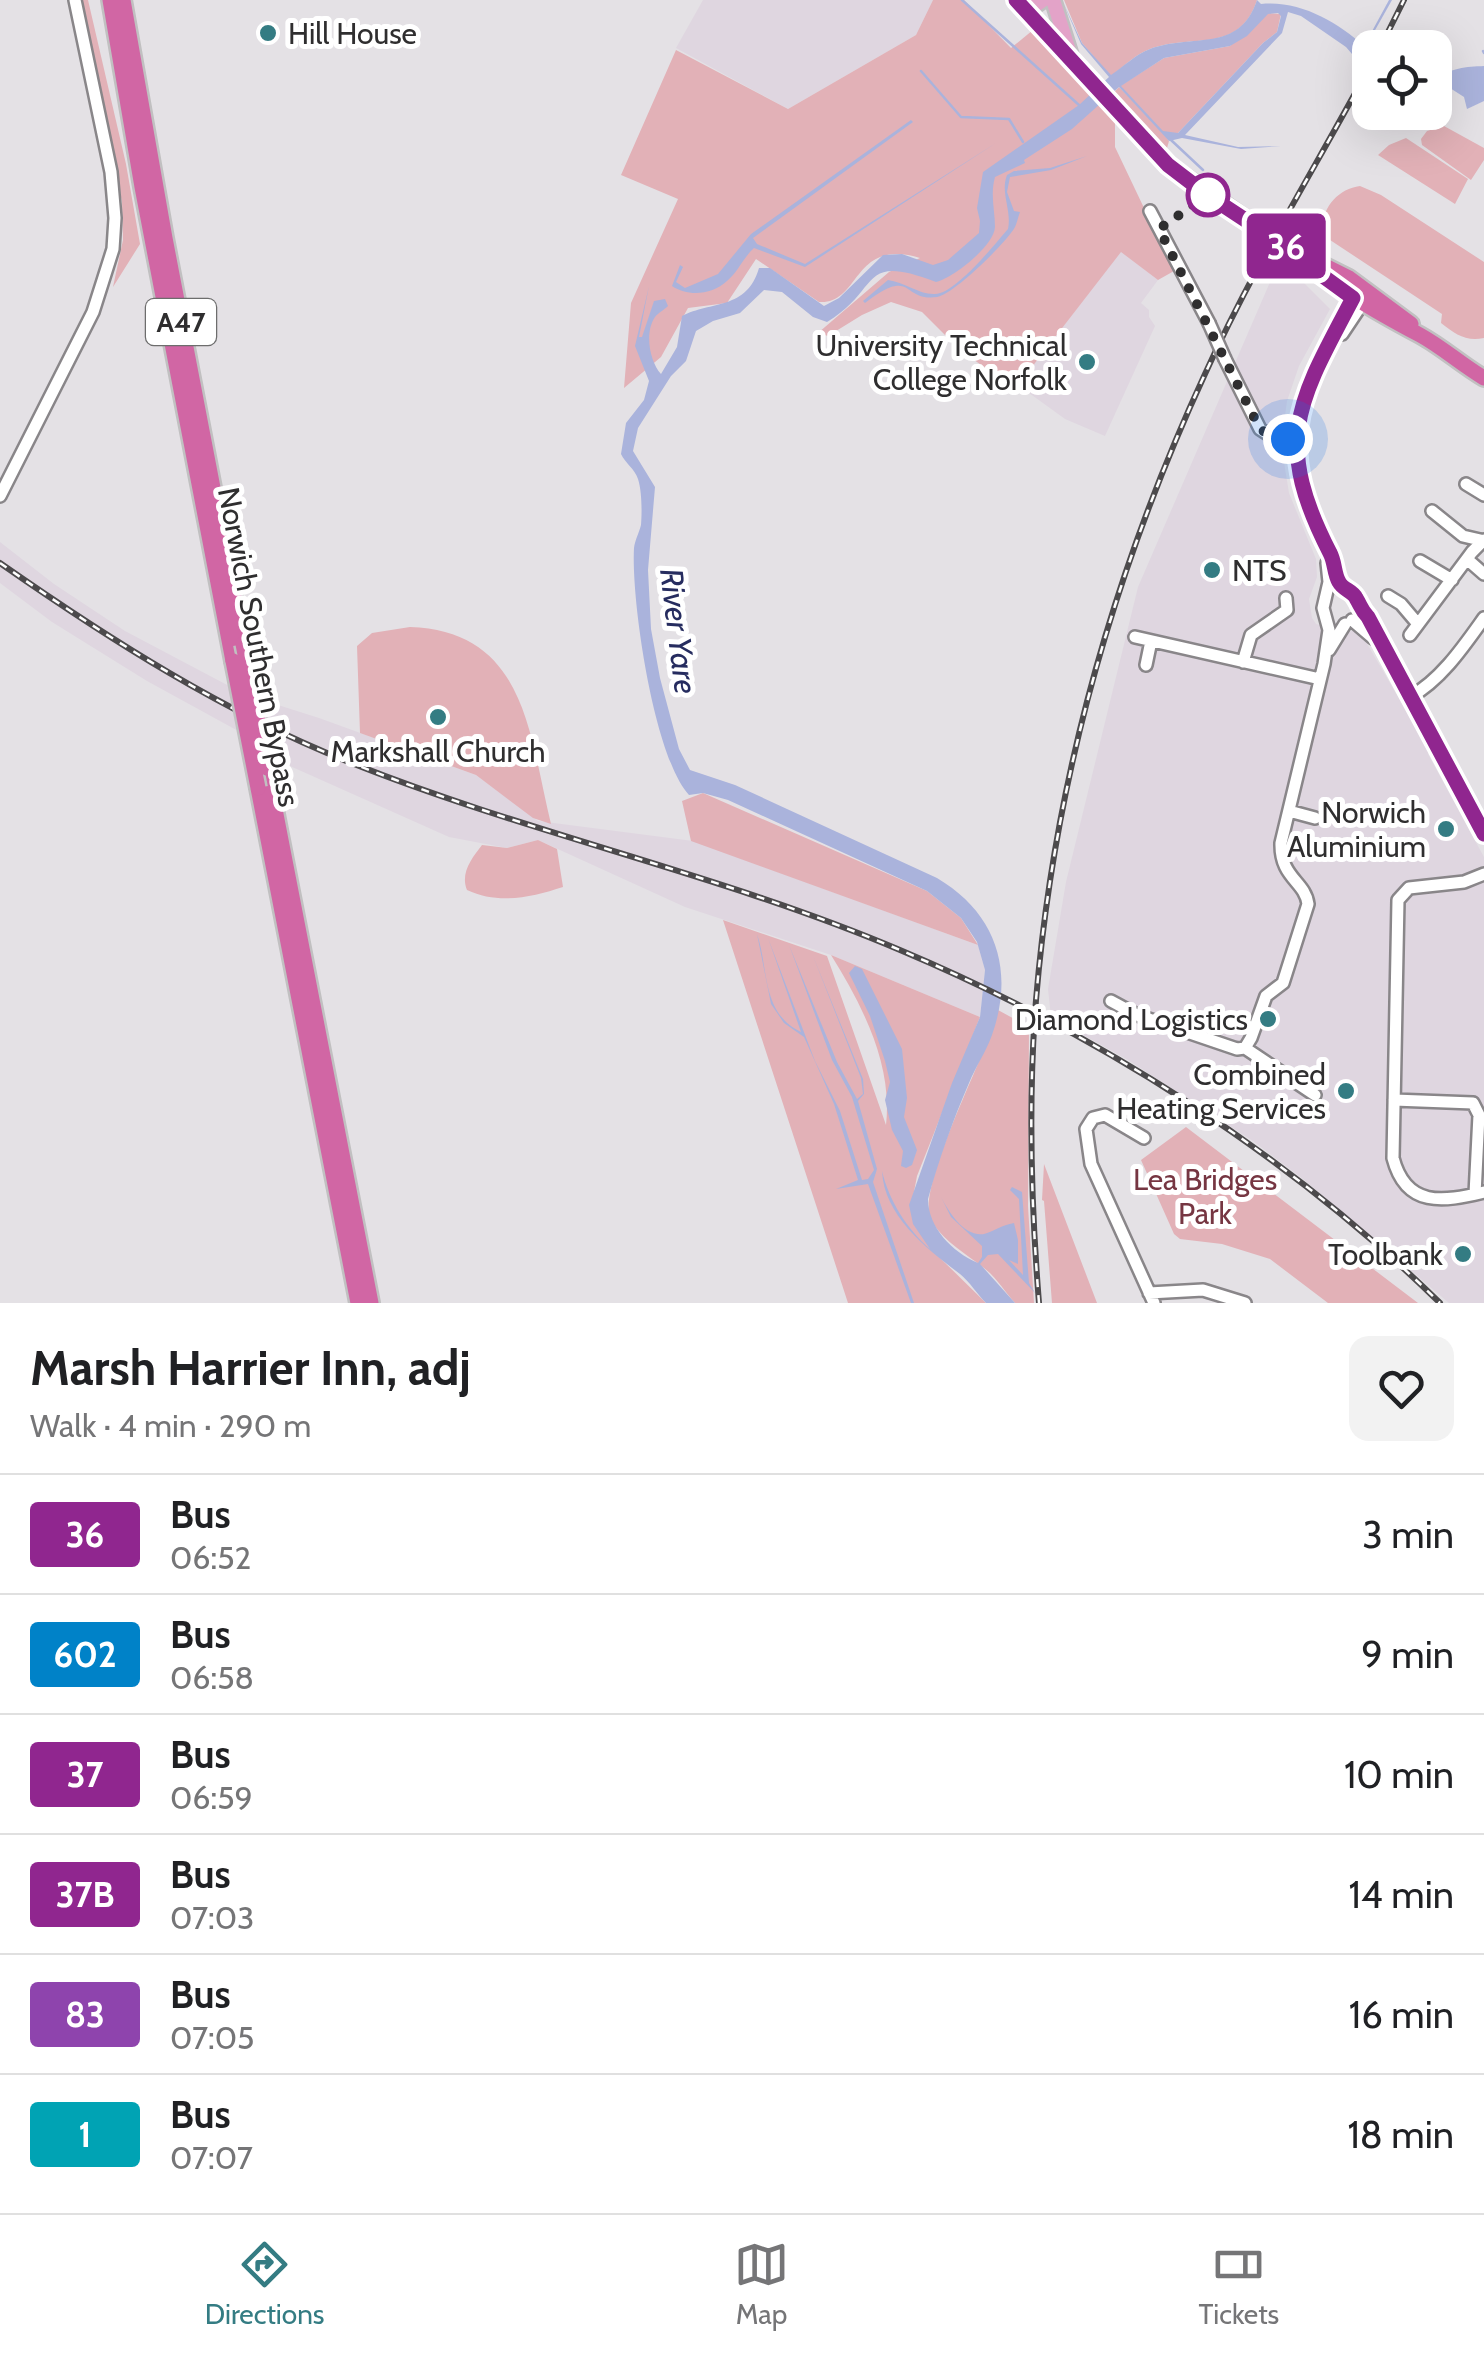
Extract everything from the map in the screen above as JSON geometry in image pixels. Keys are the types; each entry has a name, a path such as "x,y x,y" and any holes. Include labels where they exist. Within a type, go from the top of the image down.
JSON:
{"highway":[{"name":"A47","path":"101,0 142,188"},
{"name":"Norwich Southern Bypass","path":"110,0 142,188 358,1303"},
{"name":"Norwich Southern Bypass","path":"123,0 165,238 372,1303"},
{"name":"A47","path":"132,0 165,238"},
{"path":"1026,10 1180,174 1304,256 1320,274 1484,378"}],"main road":[{"path":"1026,10 1043,0"},
{"path":"1026,10 1051,8 1053,0"},
{"path":"1053,0 1072,60"}],"street":[{"path":"0,496 93,312 113,249 115,218 110,172 75,0"},
{"path":"1150,211 1260,429 1271,436 1297,440"},
{"path":"1361,297 1308,390 1297,440 1303,492 1338,580 1355,596 1358,607 1368,617 1484,834"},
{"path":"1466,484 1484,494"},
{"path":"1388,596 1402,604 1414,629 1484,540 1463,536 1432,512"},
{"path":"1244,1048 1266,996 1283,982 1308,904 1307,896 1284,866 1281,843 1329,630 1322,608 1329,582 1324,544"},
{"path":"1468,560 1484,574"},
{"path":"1420,561 1452,580"},
{"path":"1325,596 1335,589 1345,589"},
{"path":"1242,662 1252,635 1286,610 1286,598"},
{"path":"1324,664 1358,607"},
{"path":"1327,618 1367,630 1388,657"},
{"path":"1410,697 1430,683 1483,622"},
{"path":"1134,638 1320,679"},
{"path":"1146,665 1152,642"},
{"path":"1288,811 1315,818"},
{"path":"1394,1100 1473,1104 1479,1115 1480,1193 1433,1199 1422,1196 1404,1184 1393,1158 1394,1100 1398,900 1408,888 1464,882 1484,874"},
{"path":"1111,1001 1137,1016 1244,1048 1315,1095"},
{"path":"1140,1132 1115,1118 1098,1115 1088,1122 1086,1141 1094,1171 1151,1298 1203,1290 1245,1303"}],"shaded area":[{"path":"703,0 933,0 916,35 788,109 676,48"},
{"name":"University Technical College Norfolk","path":"1121,251 1158,280 1141,303 1149,310 1155,326 1105,436 1065,419 1018,385"},
{"path":"1280,259 1330,309 1299,366 1287,401 1281,444 1289,493 1316,559 1317,577 1309,599 1312,618 1316,624 1346,632 1356,630 1362,635 1429,750 1484,857 1484,1303 1449,1303 1253,1141 1128,1060 1051,1017 1048,989 1066,882 1138,587"},
{"path":"0,542 125,631 263,704 319,718 476,775 538,821 693,841 978,945 985,970 980,1017 831,955 685,907 538,840 507,848 449,837 281,762 271,749 147,681 52,622 0,583"}],"green space":[{"path":"80,0 88,0 140,244 113,287 123,240 122,202"},
{"path":"933,0 964,0 1011,48 1033,30 1115,121 1115,147 1174,271 1158,280 1121,252 1018,385 1011,386 960,350 922,312 891,302 828,336 818,333 889,272 920,258 881,256 869,263 843,293 833,300 819,302 756,259 727,303 688,308 661,357 624,388 631,303 678,199 621,175 676,50 788,109 916,35"},
{"path":"1064,0 1257,0 1239,29 1212,39 1150,49 1111,76 1082,43"},
{"path":"1268,13 1281,14 1277,32 1178,133 1163,133 1169,141 1167,148 1113,93 1119,87 1139,107 1120,86 1164,58 1230,46"},
{"path":"1451,130 1484,148 1484,160 1471,180 1422,145 1427,131"},
{"path":"1406,138 1468,179 1455,204 1378,155"},
{"path":"1360,186 1381,195 1484,262 1484,338 1466,338 1451,331 1441,323 1442,314 1324,236 1324,218 1331,203 1343,192"},
{"path":"410,627 448,633 478,647 500,667 516,693 527,723 551,824 533,818 476,775 360,733 357,646 372,633"},
{"path":"703,793 927,891 961,918 978,945 691,841 682,801"},
{"path":"538,840 557,849 563,887 503,898 467,890 466,872 482,845 507,848"},
{"path":"723,920 827,956 886,1125 885,1080 873,1036 831,955 980,1017 917,1176 913,1197 933,1251 986,1303 848,1303"},
{"path":"998,1010 1029,1027 1028,1206 1034,1303 1015,1303 988,1272 937,1229 929,1206 942,1152"},
{"name":"Lea Bridges Park","path":"1186,1127 1418,1303 1328,1303 1270,1259 1222,1244 1180,1239 1174,1234 1141,1160"},
{"path":"1044,1164 1097,1303 1052,1303 1042,1200"}],"water":[{"path":"1062,0 1082,43 1111,75 1150,49 1226,35 1249,17 1257,0 1261,4 1304,9 1352,37 1352,54 1301,16 1288,12 1282,33 1185,135 1238,147 1281,146 1241,149 1182,138 1169,141 1119,87 1072,129 1024,160 1025,163 995,177 993,235 972,260 952,274 936,282 894,271 882,273 827,322 813,317 782,292 764,290 740,313 696,331 686,361 671,376 638,428 633,451 655,487 648,570 651,629 679,749 690,770 735,785 937,878 974,908 995,945 1000,966 999,1011 990,1041 952,1125 928,1199 932,1219 943,1237 978,1263 982,1246 951,1217 941,1197 970,1232 984,1234 1014,1223 1018,1264 1009,1260 1023,1275 1019,1199 1010,1190 1012,1187 1022,1192 1029,1283 1035,1293 998,1254 988,1255 980,1264 1015,1303 986,1303 964,1277 921,1242 909,1230 890,1203 882,1171 900,1214 930,1249 913,1224 909,1205 980,1017 985,970 977,942 961,918 927,891 728,800 703,793 689,795 665,748 647,677 634,572 634,548 641,525 640,490 637,475 621,454 626,423 644,400 649,381 635,346 649,286 639,337 654,301 665,299 668,306 655,317 649,339 651,355 661,374 677,347 682,316 737,298 753,282 759,268 770,268 824,306 839,298 883,255 902,254 933,265 948,260 979,233 977,208 983,172 1079,105 1109,77 1081,44","holes":["1268,14 1281,16 1277,32 1178,133 1163,131 1121,86 1164,58 1230,46 1247,36"]},
{"path":"1389,0 1375,30 1373,30"},
{"path":"1484,66 1484,101 1467,109 1464,97 1452,89 1452,71"},
{"path":"911,120 753,238 757,244 805,264 996,143 805,267 754,248 721,286 692,293 672,286 680,265 683,267 676,282 685,288 718,274 751,234"},
{"path":"1087,156 1051,170 1010,177 1007,192 1014,211 1020,212 1015,227 979,267 945,294 926,297 900,286 863,301 888,280 929,294 953,286 1008,229 1005,188 1007,175 1050,168"},
{"path":"757,934 773,1002 788,1024 801,1032 768,938 815,1061 840,1111 862,1180 868,1179 874,1170 852,1097 832,1060 789,945 837,1062 857,1099 863,1094 861,1078 813,956 863,1079 864,1094 858,1101 877,1169 873,1182 914,1303 868,1184 836,1189 858,1180 834,1104 804,1037 784,1023 771,1004"},
{"path":"855,966 862,969 902,1049 907,1098 904,1117 917,1150 912,1165 906,1168 901,1166 903,1151 892,1130 885,1100 890,1082 885,1061 870,1016 849,973"}],"waterway":[{"path":"962,0 1079,105"},
{"path":"921,71 961,117 1009,119 1023,142"},
{"path":"1171,140 1203,170"}],"railway":[{"path":"1389,30 1404,0"},
{"path":"1039,1303 1032,1152 1036,1000 1057,838 1093,680 1143,524 1205,374 1264,257 1352,98"},
{"path":"0,563 169,673 303,742 417,788 832,923 900,950 1046,1019 1186,1101 1254,1147 1319,1196 1440,1303"}],"bus line":[{"name":"36","path":"1016,0 1168,165 1297,254 1353,298 1317,364 1298,421 1303,492 1338,580 1355,596 1358,607 1368,617 1484,834"}],"place":[{"name":"Hill House","path":"268,33"},
{"name":"University Technical College Norfolk","path":"1087,362"},
{"name":"NTS","path":"1212,570"},
{"name":"Markshall Church","path":"438,717"},
{"name":"Norwich Aluminium","path":"1446,829"},
{"name":"Diamond Logistics","path":"1268,1019"},
{"name":"Combined Heating Services","path":"1346,1091"},
{"name":"Toolbank","path":"1463,1254"}],"route":[{"path":"1208,195 1159,229 1260,429 1288,439"}],"water label":[{"name":"River Yare","path":"679,631"}]}
